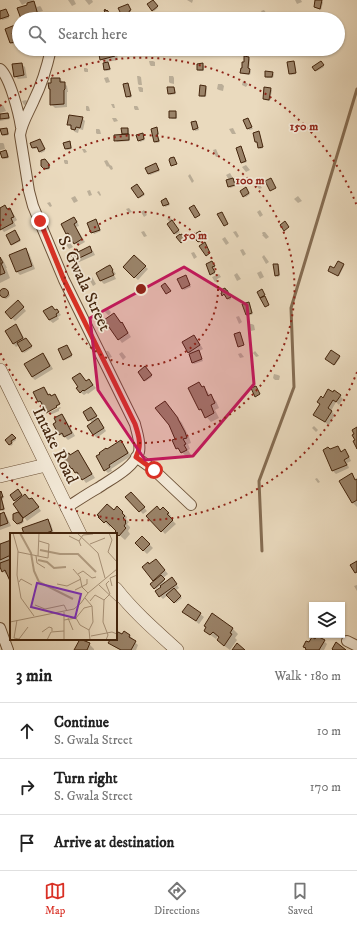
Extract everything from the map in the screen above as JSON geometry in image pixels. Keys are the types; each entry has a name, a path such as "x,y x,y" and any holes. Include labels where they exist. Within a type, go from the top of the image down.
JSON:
{"street":[{"name":"S. Gwala Street","path":"50,56 42,82 21,127 20,135 29,191 64,280 135,424 139,444 139,451 136,457"},
{"path":"0,69 7,79 18,110 21,127"},
{"name":"Intake Road","path":"0,370 79,533"},
{"path":"66,508 119,474 131,465 136,457 154,470 191,505"},
{"path":"0,476 46,465"},
{"path":"117,590 151,627 177,650"},
{"path":"0,628 8,650"},
{"path":"347,641 357,646"}],"highlighted area":[{"path":"184,267 247,305 254,384 193,456 145,460 98,390 90,318"}],"building":[{"path":"153,0 158,6 152,11 147,4"},
{"path":"315,0 322,0 320,9 314,7"},
{"path":"34,1 37,12 18,12 17,8 27,5 27,3"},
{"path":"128,4 131,10 129,12 120,12 118,8"},
{"path":"6,9 9,16 0,19 0,11"},
{"path":"12,26 12,43 10,43 5,29"},
{"path":"99,56 115,56 100,60"},
{"path":"244,56 249,57 249,74 240,73 242,62 244,62"},
{"path":"294,61 296,73 289,74 287,62"},
{"path":"321,61 324,65 315,71 312,67"},
{"path":"108,62 110,69 104,70 103,63"},
{"path":"22,63 24,75 14,77 12,64"},
{"path":"203,63 203,70 197,70 197,64"},
{"path":"265,71 273,72 272,77 265,77"},
{"path":"51,78 60,78 60,82 65,82 64,104 50,105 50,89 48,83 51,83"},
{"path":"128,83 131,96 126,97 123,84"},
{"path":"200,85 206,86 205,96 199,96"},
{"path":"167,87 174,87 175,93 168,94"},
{"path":"264,87 271,88 269,100 263,99"},
{"path":"169,111 176,111 176,118 169,118"},
{"path":"8,113 9,118 0,119 0,114"},
{"path":"69,115 83,117 80,128 76,127 75,130 71,129 71,125 67,125"},
{"path":"248,118 252,127 247,129 243,120"},
{"path":"196,121 198,128 193,130 191,122"},
{"path":"157,127 159,141 154,142 151,129"},
{"path":"7,128 8,134 2,135 0,129"},
{"path":"121,128 128,128 128,134 122,134"},
{"path":"259,131 263,147 258,148 253,133"},
{"path":"143,133 144,139 138,141 136,135"},
{"path":"129,134 129,140 114,141 114,135"},
{"path":"40,139 45,149 39,152 37,147 32,148 30,143"},
{"path":"70,141 71,148 65,149 63,143"},
{"path":"241,146 246,161 241,163 236,148"},
{"path":"6,150 8,157 2,158 0,152"},
{"path":"174,157 177,164 171,166 169,160 170,158"},
{"path":"45,159 49,164 49,168 44,169 41,166 41,160"},
{"path":"156,163 159,170 148,174 145,168"},
{"path":"233,178 235,185 228,187 226,180"},
{"path":"271,178 276,188 270,191 265,181"},
{"path":"137,184 144,194 138,198 131,188"},
{"path":"246,187 249,193 243,197 240,191"},
{"path":"166,198 169,204 163,206 161,201"},
{"path":"5,205 7,209 10,208 14,217 11,218 13,223 0,230 0,208"},
{"path":"194,205 200,215 195,218 189,208"},
{"path":"222,212 228,224 224,226 217,214"},
{"path":"74,217 77,222 74,224 82,239 74,244 68,233 66,234 61,224"},
{"path":"96,219 100,230 91,233 87,223"},
{"path":"172,220 179,230 174,234 167,224"},
{"path":"285,221 289,227 284,231 280,225"},
{"path":"15,230 20,240 11,245 6,235"},
{"path":"200,231 203,235 203,239 198,242 193,235"},
{"path":"182,234 186,239 181,243 176,237"},
{"path":"205,242 210,253 206,256 199,246"},
{"path":"90,246 92,252 73,261 70,252 77,249 78,252"},
{"path":"26,248 32,266 16,272 9,255"},
{"path":"134,255 146,266 134,278 123,267"},
{"path":"0,257 5,273 0,275"},
{"path":"212,261 215,266 212,267 215,272 210,275 206,264"},
{"path":"338,261 344,264 338,276 328,271 330,266 334,268"},
{"path":"273,264 278,264 279,275 275,276"},
{"path":"110,265 114,275 100,281 96,273"},
{"path":"186,275 190,285 182,289 177,279"},
{"path":"165,283 171,291 166,294 161,286"},
{"path":"4,288 9,293 4,298 -1,293"},
{"path":"225,288 231,297 227,299 224,294 222,296 221,293 221,290"},
{"path":"262,289 265,295 260,298 257,292"},
{"path":"265,296 269,305 265,307 260,298"},
{"path":"18,300 24,307 11,319 5,312"},
{"path":"249,302 252,313 246,315 242,304"},
{"path":"52,306 59,312 56,314 57,316 49,320 43,311"},
{"path":"114,313 121,323 122,322 128,333 118,340 104,320"},
{"path":"16,324 23,338 13,344 5,331"},
{"path":"240,332 244,345 238,347 234,334"},
{"path":"194,335 200,345 188,353 182,342"},
{"path":"26,338 32,346 22,352 17,343"},
{"path":"67,345 72,355 63,360 58,349"},
{"path":"199,350 202,359 192,363 189,354"},
{"path":"331,350 340,356 334,365 325,359"},
{"path":"43,353 50,366 32,377 24,364"},
{"path":"145,366 152,375 144,381 138,372"},
{"path":"80,373 86,381 89,379 93,385 80,393 72,378"},
{"path":"199,382 202,387 204,386 208,396 211,394 215,403 211,405 214,413 205,418 201,409 199,410 188,388"},
{"path":"256,386 260,394 255,397 251,388"},
{"path":"44,387 48,395 50,394 51,396 55,394 60,404 46,413 41,402 38,402 33,392"},
{"path":"328,389 333,392 334,390 341,395 336,402 333,400 328,408 332,411 325,422 313,415 320,404 317,402 321,396 323,398"},
{"path":"165,401 178,418 187,438 183,439 187,450 181,453 178,448 176,449 172,440 175,439 169,425 155,408"},
{"path":"91,407 97,416 88,421 83,412"},
{"path":"62,414 72,433 64,437 62,433 59,435 53,424 56,422 54,418"},
{"path":"98,418 104,428 93,435 87,426"},
{"path":"357,427 357,449 353,441 355,440 352,435 354,434 352,430"},
{"path":"12,434 16,438 11,441 12,443 9,445 5,440"},
{"path":"121,440 128,453 109,465 110,467 104,471 96,456 106,448 107,449"},
{"path":"338,446 341,452 345,449 349,457 344,460 347,465 332,471 323,450 328,447 330,449"},
{"path":"78,450 92,474 82,480 77,472 75,473 69,465 67,466 63,458 63,456 69,453 70,455"},
{"path":"352,473 355,480 357,479 357,500 352,503 339,481"},
{"path":"18,489 22,495 14,501 10,495"},
{"path":"1,491 4,509 0,510 0,492"},
{"path":"131,492 145,507 139,512 125,497"},
{"path":"25,494 29,499 32,498 39,507 23,518 13,504"},
{"path":"107,504 114,510 117,506 125,516 123,518 126,521 124,526 126,528 119,536 106,521 104,523 97,515"},
{"path":"157,506 160,510 163,507 173,520 161,532 146,516"},
{"path":"4,512 8,523 0,526 0,514"},
{"path":"18,512 23,518 22,522 17,524 13,520 13,514"},
{"path":"48,519 52,531 46,533 24,533 22,528"},
{"path":"142,536 150,544 143,551 135,543"},
{"path":"10,540 10,555 0,560 0,544"},
{"path":"10,559 10,581 5,570 2,572 0,563"},
{"path":"156,559 165,570 153,581 142,567 148,562 149,564"},
{"path":"357,561 357,572 355,573 350,565"},
{"path":"161,575 165,579 154,589 150,584"},
{"path":"172,577 177,584 159,597 155,591"},
{"path":"174,588 181,596 174,603 166,595"},
{"path":"188,604 201,613 196,621 182,612"},
{"path":"212,613 233,628 230,633 232,634 224,646 217,640 219,637 213,632 210,635 204,631 206,627 204,626"},
{"path":"124,631 130,635 129,637 136,641 131,650 121,650 108,643 110,640 117,640 118,632 122,634"},
{"path":"311,638 321,638 325,640 319,650 307,650 303,647 306,641 309,642"},
{"path":"79,640 90,643 87,650 74,650"},
{"path":"336,642 346,650 333,650 332,649"},
{"path":"237,643 245,650 232,650"}],"waterway":[{"path":"262,551 259,481 294,387 291,308 357,89"}],"route":[{"path":"40,221 64,280 135,424 139,444 139,451 136,457 154,470"}]}
